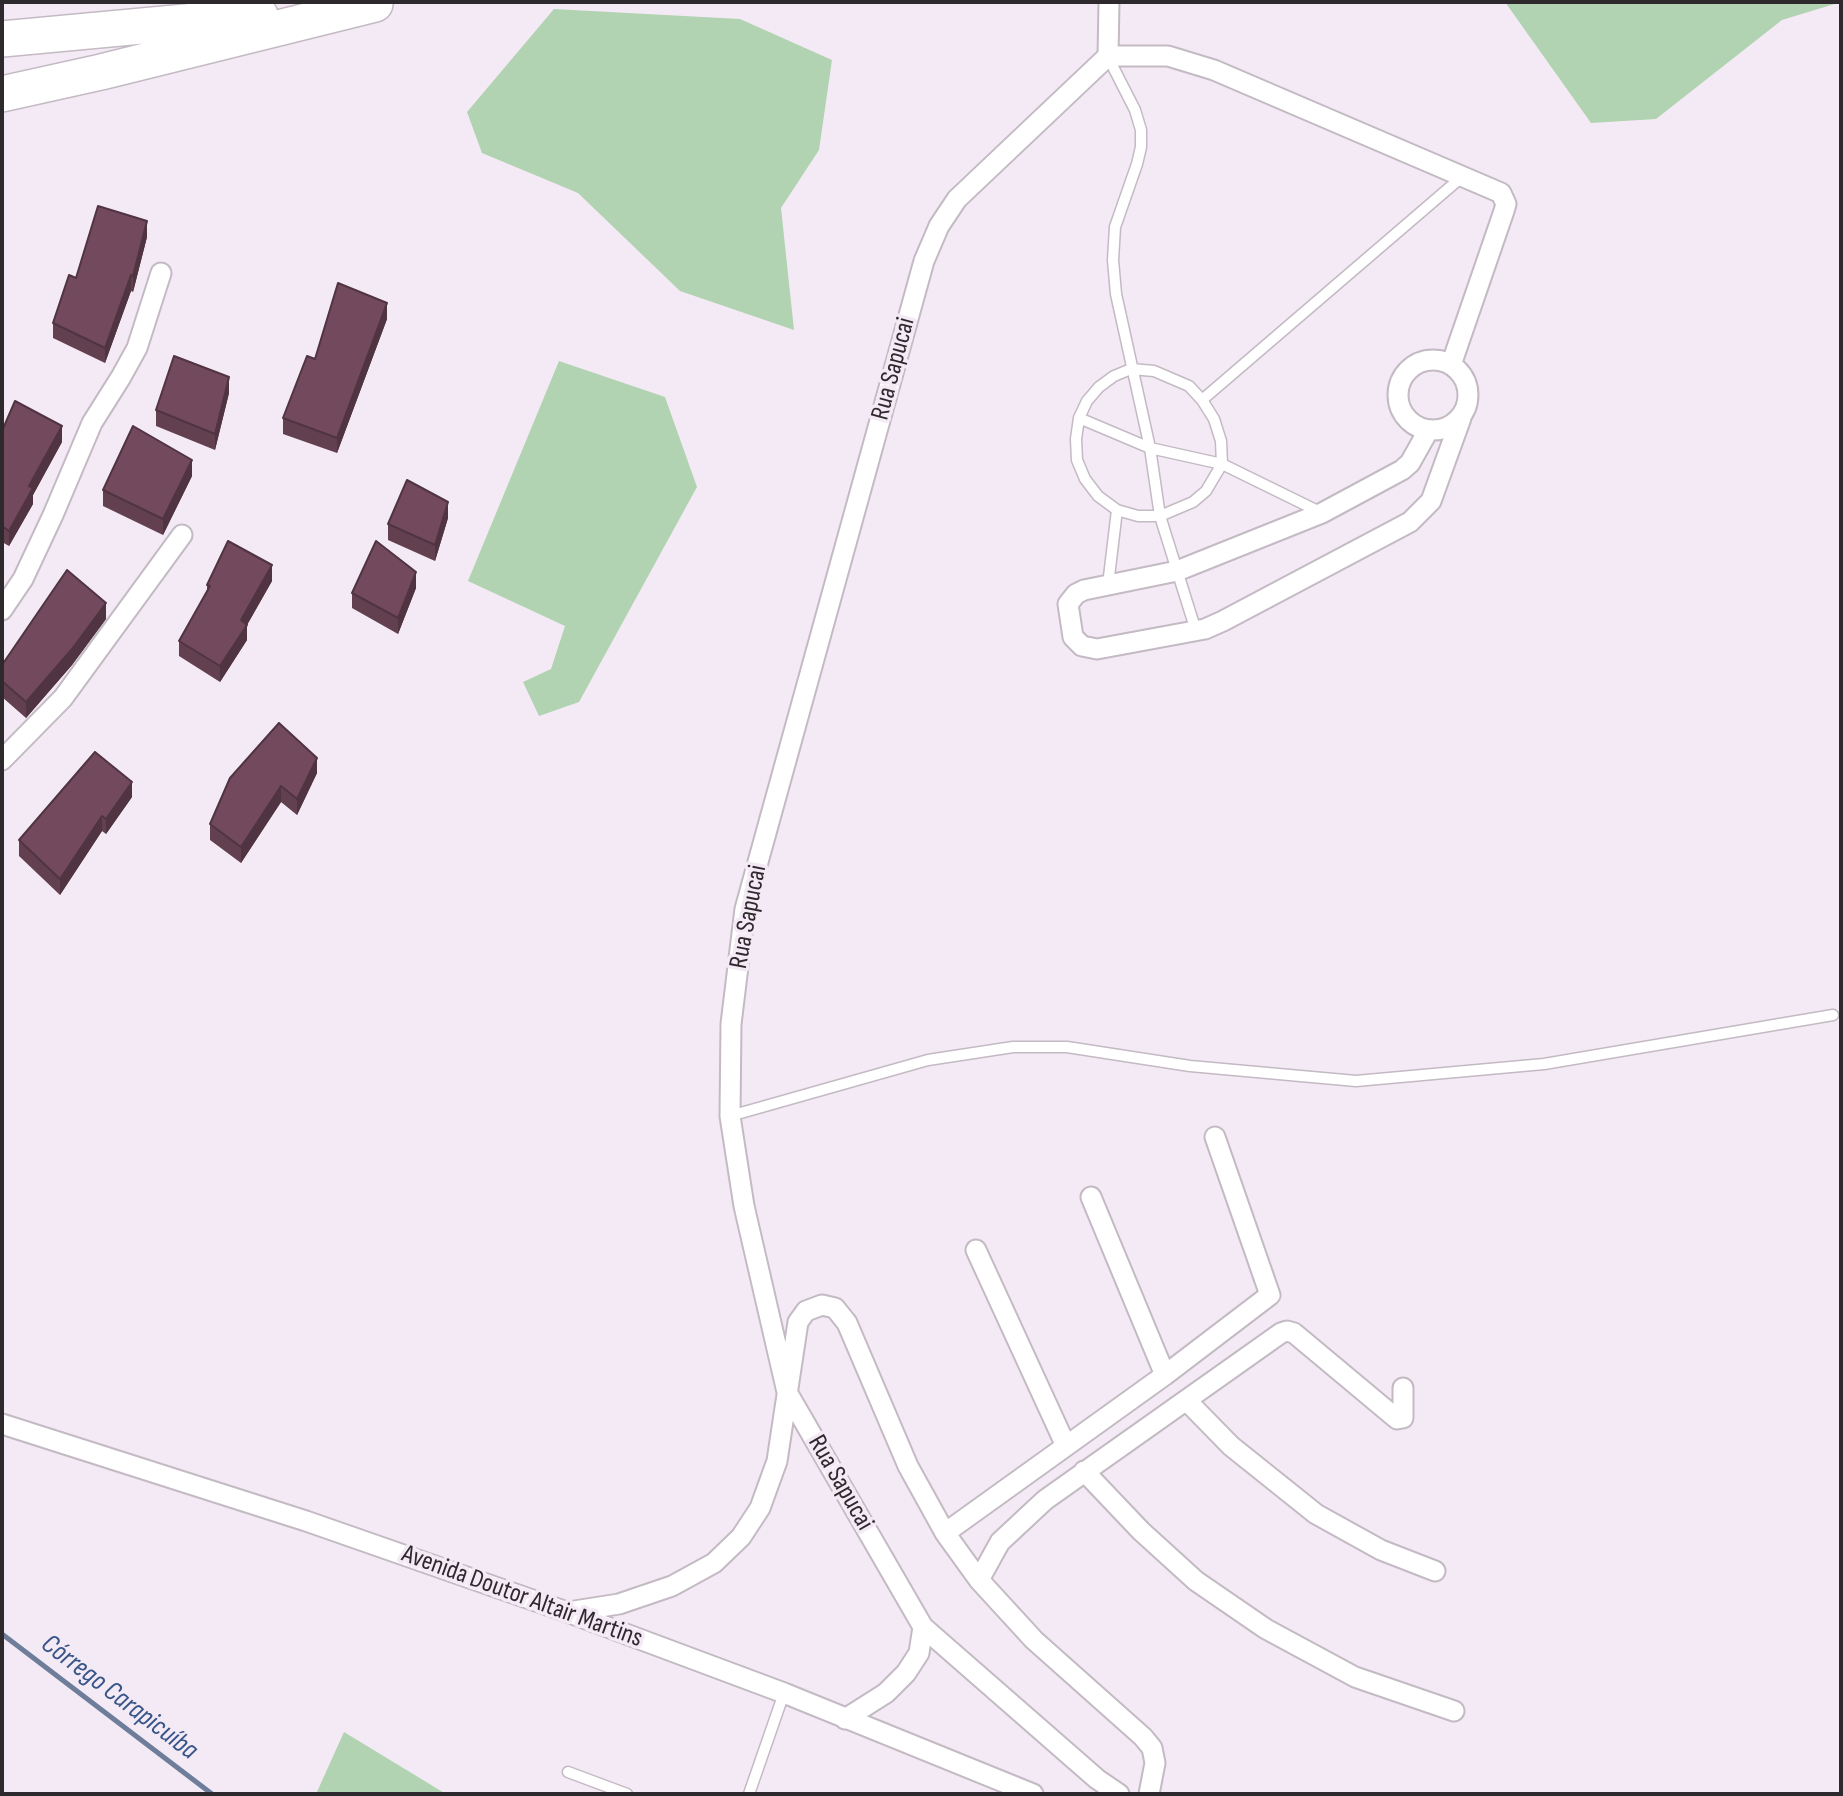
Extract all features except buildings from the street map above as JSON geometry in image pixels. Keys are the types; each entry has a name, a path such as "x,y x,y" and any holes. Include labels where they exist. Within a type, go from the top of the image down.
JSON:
{"highway":[{"path":"2,39 379,3"},
{"path":"2,94 379,3"}],"street":[{"path":"1109,2 1108,56 1168,56 1214,70 1501,193 1506,204 1451,365"},
{"name":"Rua Sapucai","path":"1108,56 957,199 939,226 925,261 745,909 731,1024 730,1116 744,1206 787,1392 923,1627 1097,1779 1119,1794"},
{"path":"2,610 23,579 92,423 137,348 161,273"},
{"path":"1428,431 1410,463 1402,470 1322,513 1177,571 1084,590 1076,594 1068,604 1073,637 1082,646 1097,649 1196,631 1223,621 1410,522 1432,501 1466,407 1469,395 1460,372 1451,365 1441,360 1419,362 1409,369 1398,387 1400,410 1417,427 1428,431 1451,426 1461,418"},
{"path":"2,760 63,698 182,535"},
{"path":"944,1533 1165,1375 1270,1295 1215,1137"},
{"path":"1091,1197 1165,1375"},
{"path":"976,1250 1066,1446"},
{"path":"567,1612 619,1604 672,1586 714,1563 741,1537 760,1508 778,1461 798,1322 806,1311 822,1305 835,1308 847,1323 908,1466 944,1533 979,1580 1034,1640 1152,1748 1155,1763 1149,1794"},
{"path":"979,1580 1000,1542 1045,1500 1280,1333 1294,1333 1397,1419 1403,1418 1403,1388"},
{"path":"1187,1401 1231,1446 1316,1514 1381,1550 1435,1571"},
{"name":"Avenida Doutor Altair Martins","path":"2,1424 306,1521 567,1612 784,1693 1033,1794"},
{"path":"1084,1471 1141,1531 1196,1581 1266,1629 1355,1677 1454,1711"},
{"path":"845,1719 886,1693 906,1673 919,1653 923,1627"}],"lane":[{"path":"1108,56 1135,110 1141,130 1142,147 1115,227 1113,260 1116,294 1150,448 1160,516 1196,631"},
{"path":"1202,400 1463,176"},
{"path":"1131,369 1154,371 1189,386 1202,400 1214,419 1222,440 1222,464 1206,491 1193,502 1160,516 1138,516 1118,510 1098,496 1085,479 1077,460 1076,439 1079,418 1087,401 1099,387 1114,376 1131,369"},
{"path":"1079,418 1150,448 1222,464 1322,513"},
{"path":"1108,585 1118,510"},
{"path":"730,1116 928,1060 1013,1047 1067,1046 1190,1066 1356,1081 1544,1063 1833,1015"},
{"path":"748,1794 784,1693"},
{"path":"568,1772 627,1794"}],"green space":[{"path":"1505,2 1841,2 1782,20 1656,119 1591,123"},
{"path":"554,9 740,19 832,60 819,150 781,208 794,330 680,291 578,193 482,153 467,112"},
{"path":"559,361 665,397 697,487 579,702 539,716 523,682 551,669 565,626 468,581"},
{"path":"344,1732 446,1794 316,1794"}],"waterway":[{"name":"Córrego Carapicuíba","path":"2,1634 212,1794"}]}
